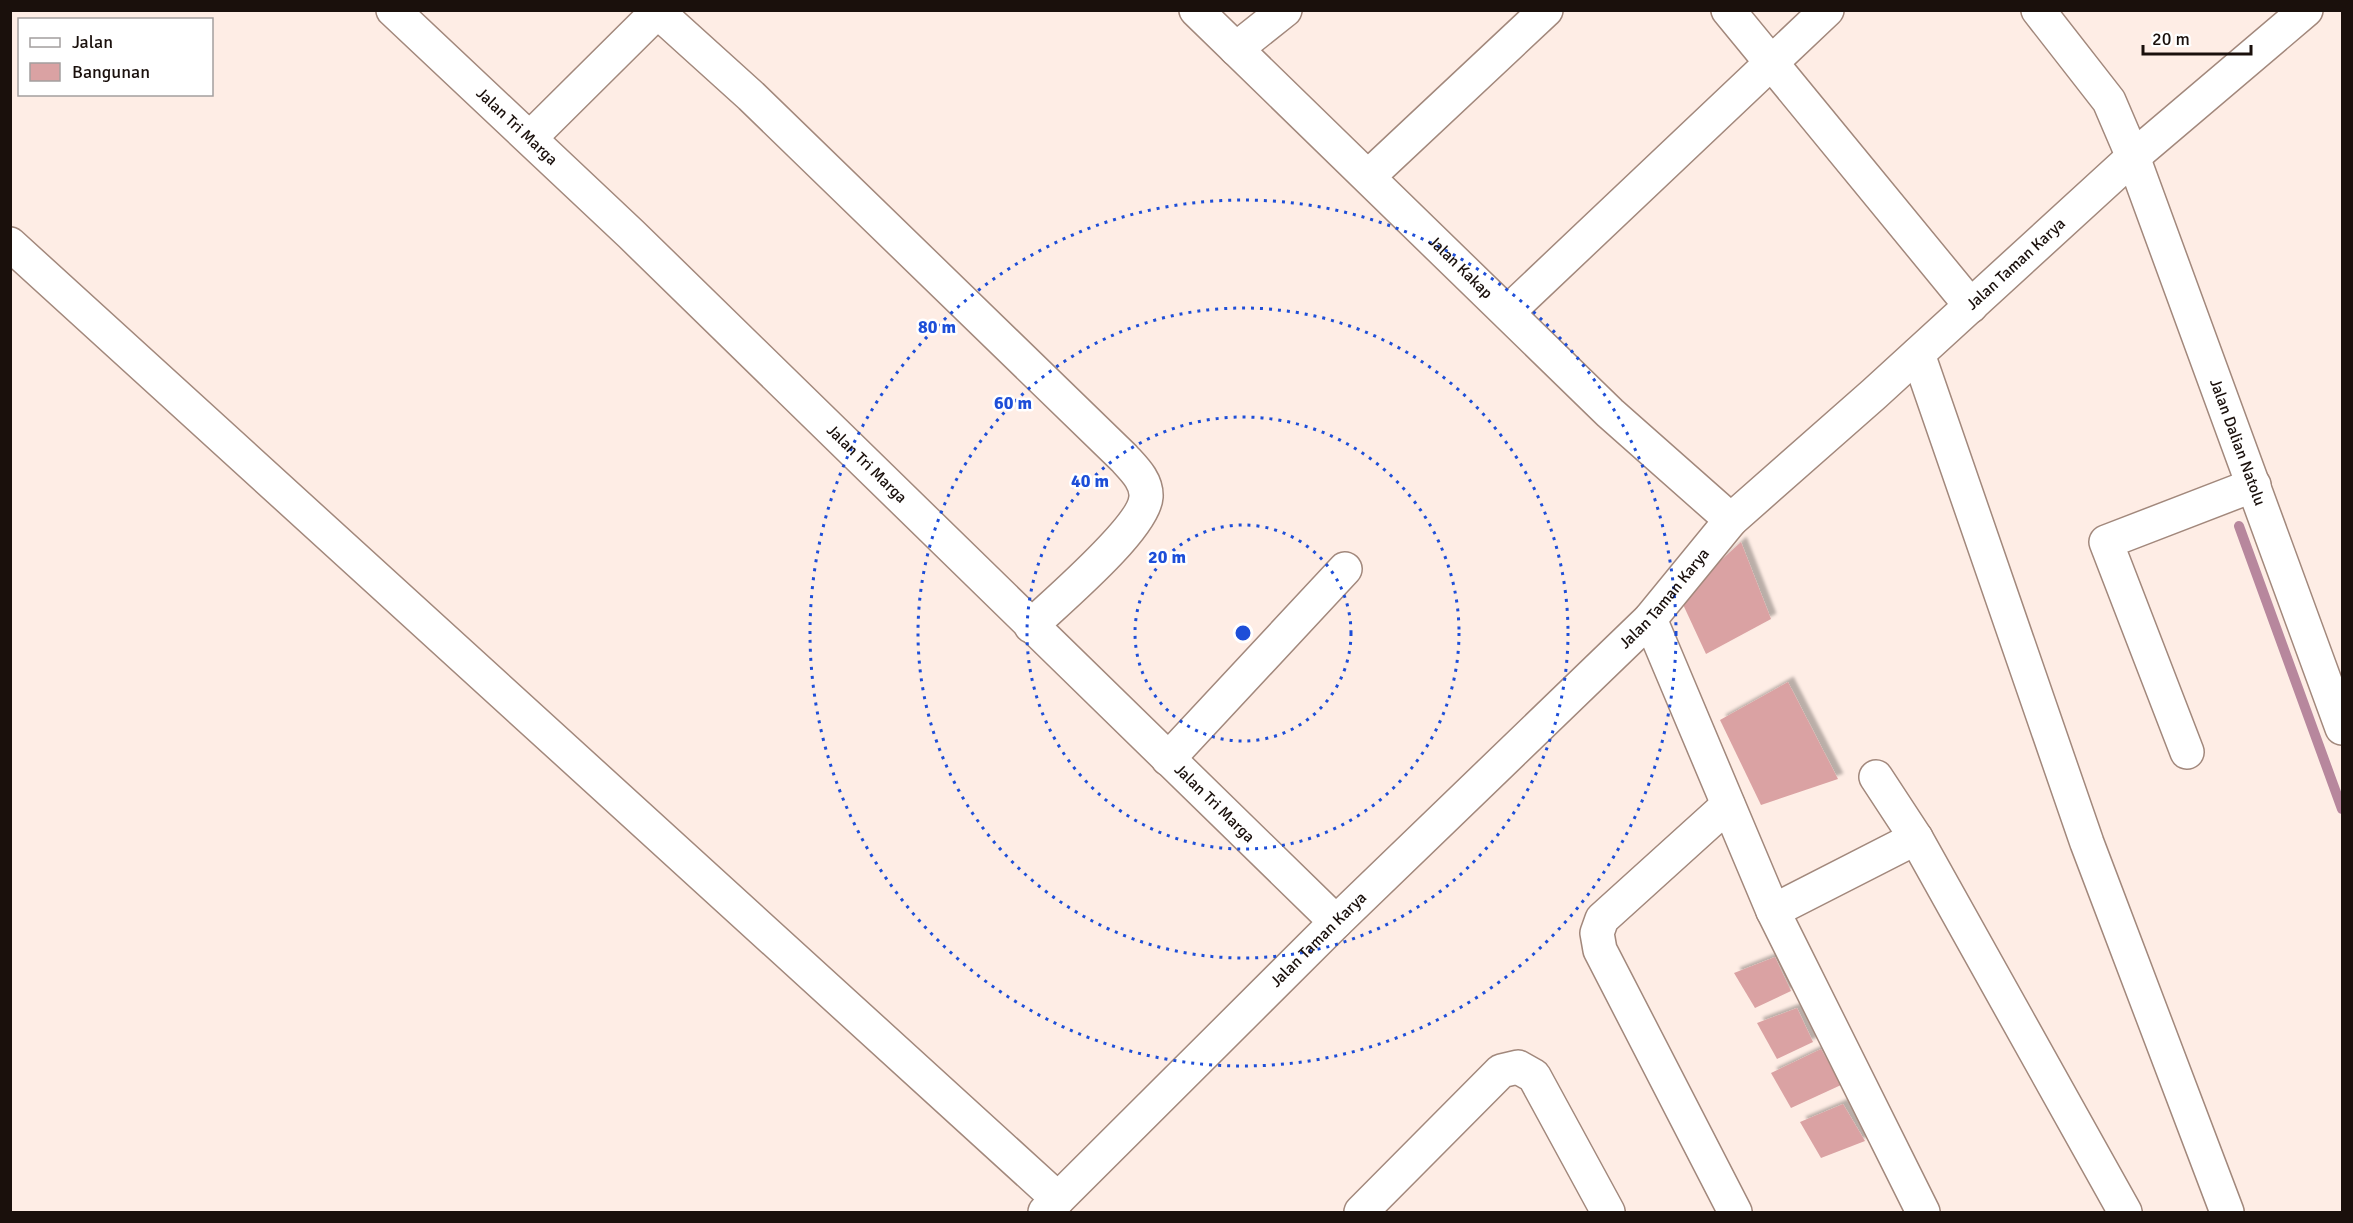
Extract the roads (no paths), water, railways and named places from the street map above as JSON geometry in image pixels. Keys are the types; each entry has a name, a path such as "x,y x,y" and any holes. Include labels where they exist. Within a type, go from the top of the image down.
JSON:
{"street":[{"name":"Jalan Kakap","path":"1196,10 1370,176 1610,412 1731,520"},
{"path":"1236,49 1285,10"},
{"path":"1370,176 1546,10"},
{"path":"1728,10 1971,306"},
{"path":"1508,312 1827,10"},
{"name":"Jalan Dalian Natolu","path":"2038,10 2109,101 2133,157 2343,728"},
{"name":"Jalan Taman Karya","path":"1052,1206 1335,922 1650,619 1731,520 1918,354 2133,157 2306,10"},
{"path":"531,137 659,11 760,105 1124,458 1144,483 1144,505 1126,534 1031,626"},
{"name":"Jalan Tri Marga","path":"396,12 531,137 1335,922"},
{"path":"10,244 1052,1206"},
{"path":"1918,354 2087,843 2227,1212"},
{"path":"2187,752 2106,542 2253,485"},
{"path":"1168,759 1345,569"},
{"path":"1650,619 1773,911 1923,1212"},
{"path":"1876,777 1916,838 2125,1212"},
{"path":"1728,805 1602,919 1597,933 1600,950 1735,1212"},
{"path":"1773,911 1916,838"},
{"path":"1375,1207 1501,1071 1518,1067 1534,1076 1608,1212"}],"waterway":[{"path":"2239,526 2342,809"}]}
